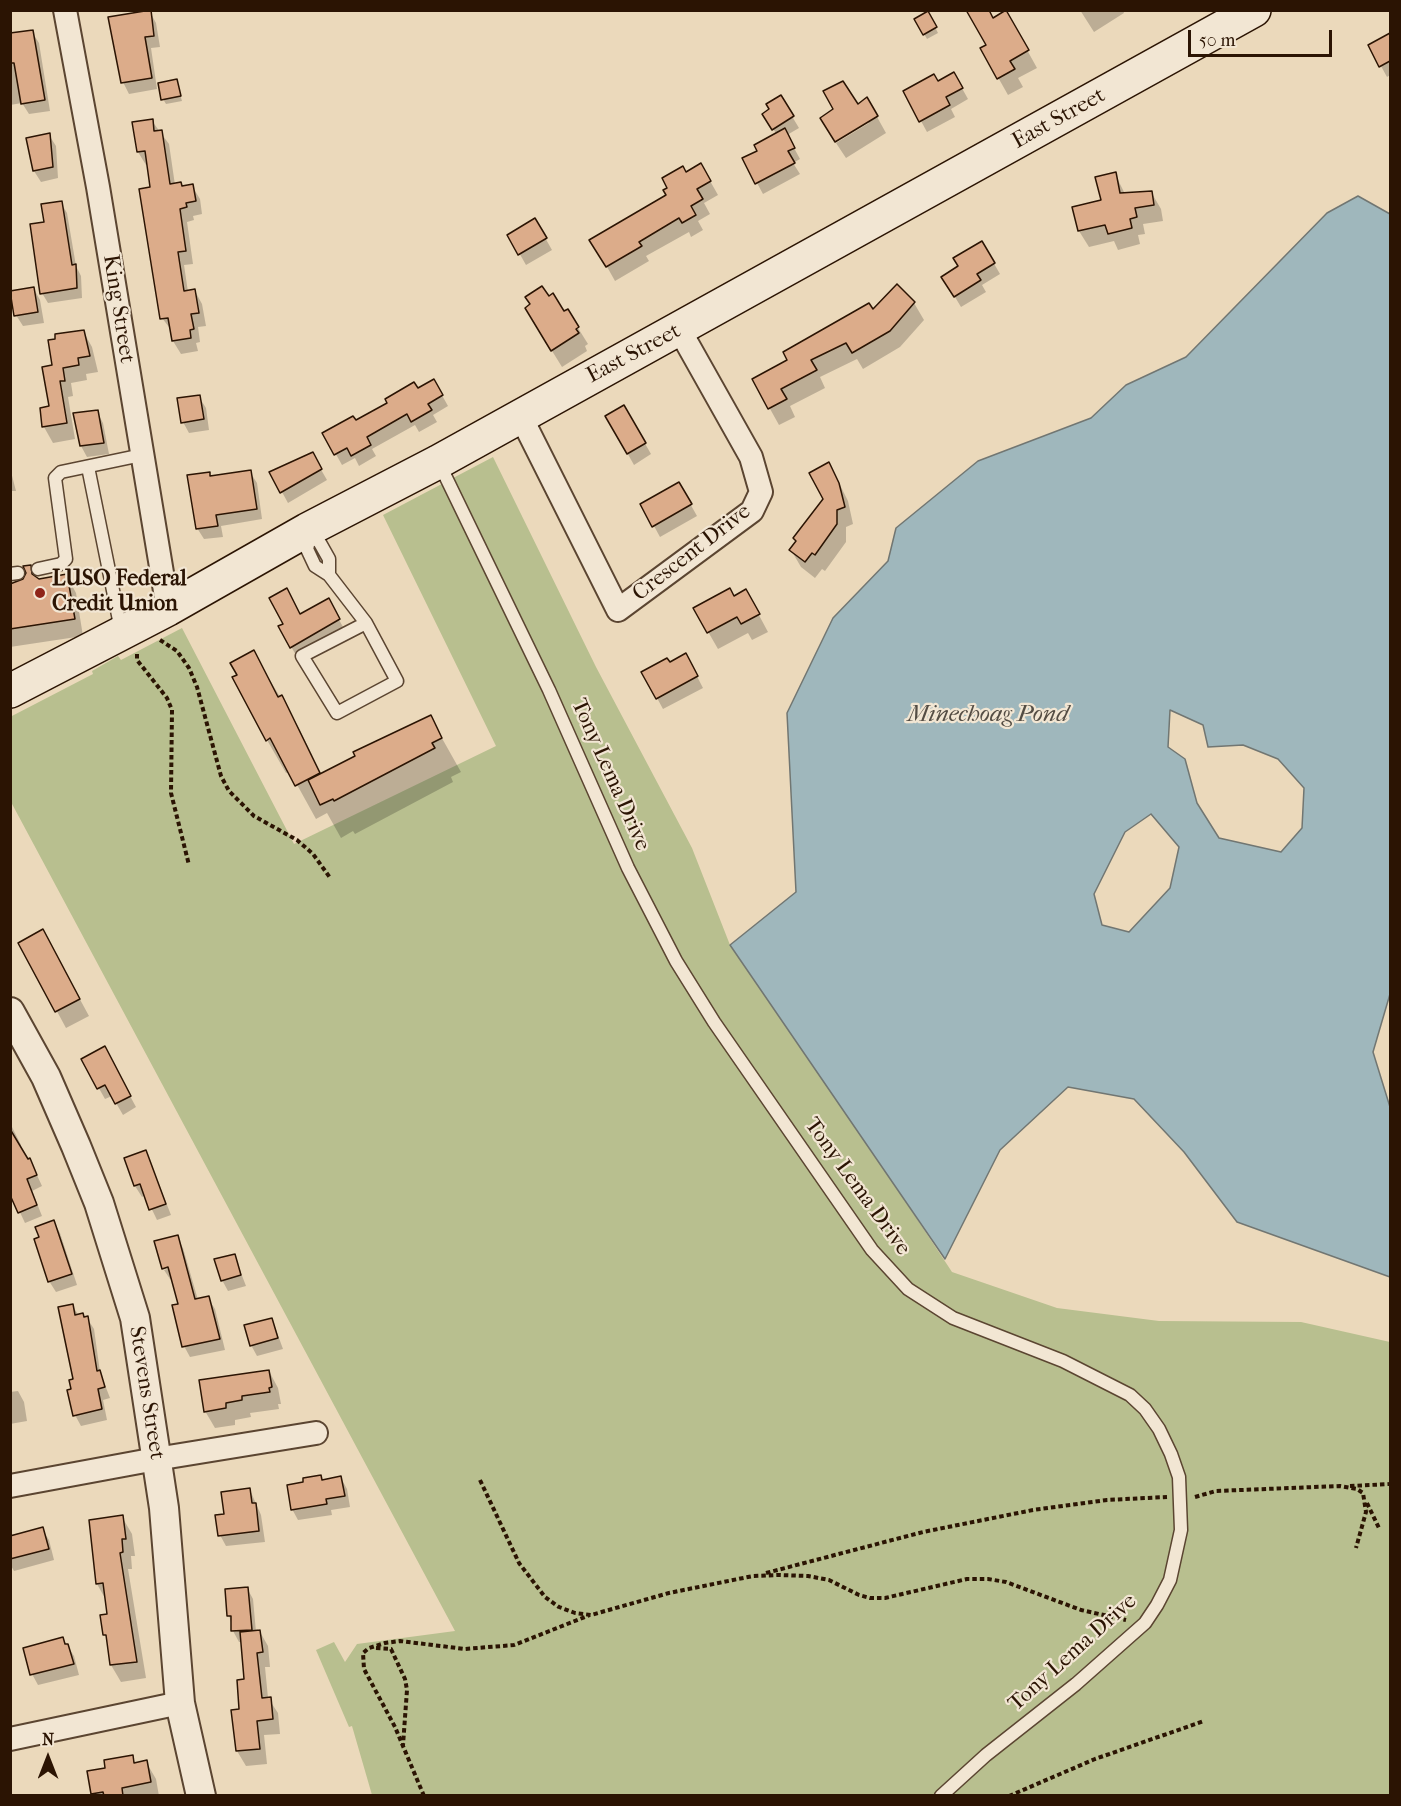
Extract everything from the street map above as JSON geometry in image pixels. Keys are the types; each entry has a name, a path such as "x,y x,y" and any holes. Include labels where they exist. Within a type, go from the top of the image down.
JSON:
{"main road":[{"name":"East Street","path":"10,691 129,640 168,609 680,329 1254,10"}],"street":[{"name":"King Street","path":"65,10 98,187 168,609"},
{"name":"Crescent Drive","path":"520,415 618,610 752,512 761,492 751,457 680,329"},
{"name":"Stevens Street","path":"10,1012 46,1077 76,1146 113,1246 135,1318 166,1532 180,1703 201,1796"},
{"path":"10,1486 316,1433"},
{"path":"10,1739 180,1703"}],"lane":[{"path":"38,569 62,564 66,559 55,478 61,472 142,455"},
{"name":"Tony Lema Drive","path":"438,462 549,690 628,868 676,960 714,1022 872,1250 908,1289 953,1318 1063,1361 1130,1395 1145,1409 1160,1429 1179,1477 1181,1530 1170,1580 1145,1623 1076,1684 986,1755 941,1796"},
{"path":"88,467 129,640"},
{"path":"308,534 321,543 329,559 330,575 366,623 397,681 337,713 302,656 366,623"}],"path":[{"path":"156,639 168,644 189,668 197,687 221,776 229,791 254,816 297,840 313,854 331,879"},
{"path":"129,640 137,660 167,698 172,710 171,793 189,865"},
{"path":"480,1480 519,1563 545,1597 559,1607 591,1615"},
{"path":"424,1796 364,1669 362,1659 369,1648 400,1641 486,1649 514,1645 591,1615 669,1593 753,1576 923,1532 1033,1510 1148,1496 1181,1501 1216,1491 1390,1484"},
{"path":"1340,1486 1363,1493 1379,1528"},
{"path":"1356,1548 1366,1512 1366,1502"},
{"path":"753,1576 808,1576 829,1580 859,1596 870,1598 885,1598 967,1579 988,1579 1006,1582 1081,1610 1145,1623"},
{"path":"369,1648 391,1649 405,1679 407,1690 403,1748"},
{"path":"1010,1796 1095,1759 1204,1721"}],"green space":[{"path":"493,457 596,667 692,848 730,945 849,1116 952,1272 1057,1308 1159,1321 1301,1322 1390,1342 1390,1795 372,1795 352,1726 349,1727 316,1650 334,1642 345,1662 357,1644 455,1631 11,802 10,717 93,674 92,671 118,656 121,660 182,628 294,844 496,746 383,515"}],"water":[{"name":"Minechoag Pond","path":"1358,196 1390,214 1390,994 1373,1052 1390,1107 1390,1277 1237,1222 1184,1152 1134,1099 1068,1087 1000,1150 945,1259 730,945 796,892 787,713 833,618 888,561 896,528 978,461 1091,418 1126,385 1186,357 1327,213","holes":["1170,710 1203,725 1208,747 1243,745 1278,759 1304,788 1302,828 1281,852 1219,838 1197,803 1185,759 1168,747","1151,814 1179,847 1170,888 1129,932 1102,925 1094,894 1125,832"]}],"building":[{"path":"151,10 154,36 145,37 152,78 121,83 108,17"},
{"path":"966,10 989,10 993,18 1006,10 1029,50 1010,61 1015,69 997,79 980,48 986,45"},
{"path":"928,11 937,27 923,35 914,19"},
{"path":"33,30 45,100 21,104 14,63 10,63 10,33"},
{"path":"1390,33 1390,61 1379,67 1368,45"},
{"path":"954,72 963,88 946,97 950,105 919,122 903,91 934,74 938,81"},
{"path":"177,79 181,96 161,100 158,83"},
{"path":"843,81 858,104 867,97 878,116 835,142 820,118 833,109 823,91"},
{"path":"781,95 794,116 772,130 762,114 769,109 766,104"},
{"path":"153,119 154,131 162,130 170,184 181,182 182,186 193,184 196,201 186,203 187,207 180,209 186,251 178,252 184,291 195,289 199,313 191,314 194,329 190,330 191,338 172,341 168,318 160,319 139,189 150,187 145,151 137,152 132,122"},
{"path":"785,128 795,148 788,151 795,163 755,184 742,158 757,151 754,145"},
{"path":"50,133 53,167 33,171 26,138"},
{"path":"701,163 711,181 697,189 703,199 691,206 696,215 682,223 679,218 639,242 642,246 606,267 589,240 666,195 663,190 667,188 662,178 683,166 686,172"},
{"path":"1116,172 1120,193 1152,191 1154,205 1135,208 1137,217 1130,219 1132,228 1108,234 1105,225 1078,231 1072,207 1101,200 1095,177"},
{"path":"62,201 72,265 76,264 77,288 40,294 30,224 44,222 41,204"},
{"path":"535,218 547,238 518,255 507,235"},
{"path":"982,241 995,263 977,274 981,280 954,297 941,277 958,266 953,258"},
{"path":"897,284 915,302 890,331 852,353 846,343 811,360 817,370 781,389 787,399 768,409 752,379 787,360 783,352 869,303 873,309"},
{"path":"542,286 549,296 553,293 564,311 568,309 579,327 576,329 579,333 551,351 525,308 530,304 525,297"},
{"path":"34,287 38,312 14,316 10,291"},
{"path":"84,330 90,356 78,358 79,365 63,368 65,381 60,381 67,423 42,427 40,408 49,406 42,367 52,365 48,340 55,339 55,334"},
{"path":"434,379 443,395 428,404 432,410 411,422 407,414 367,437 371,445 351,456 347,448 334,455 322,433 353,416 356,420 387,403 385,399 414,382 418,388"},
{"path":"200,395 204,419 181,423 177,398"},
{"path":"624,405 646,443 627,454 605,416"},
{"path":"98,410 104,443 80,446 73,413"},
{"path":"313,452 322,469 280,493 269,472"},
{"path":"829,462 839,483 845,507 837,510 837,524 815,555 812,553 805,562 789,550 796,541 793,538 823,499 809,473"},
{"path":"251,470 257,509 216,515 218,526 196,529 187,475 210,472 210,476"},
{"path":"679,482 692,504 652,527 640,504"},
{"name":"LUSO Federal Credit Union","path":"31,565 32,574 39,579 67,574 75,619 10,629 10,584 23,579 26,573 23,566"},
{"path":"287,588 300,614 329,598 340,619 290,648 278,626 283,624 269,598"},
{"path":"730,588 734,596 746,589 760,614 741,624 737,617 707,633 693,608"},
{"path":"254,650 278,697 282,695 320,773 295,786 270,738 266,741 232,677 237,675 230,663"},
{"path":"686,653 698,676 656,699 641,672 667,658 670,662"},
{"path":"431,715 442,738 432,743 435,748 334,801 333,799 320,805 308,780 355,756 353,752"},
{"path":"43,929 80,999 55,1012 18,943"},
{"path":"105,1046 131,1096 115,1104 105,1085 97,1089 81,1059"},
{"path":"10,1129 28,1159 30,1158 37,1175 27,1179 37,1205 18,1213 10,1195"},
{"path":"146,1150 166,1204 149,1210 140,1184 134,1186 124,1158"},
{"path":"54,1220 72,1274 48,1282 34,1239 39,1237 35,1227"},
{"path":"178,1235 195,1299 209,1296 220,1339 182,1347 172,1305 178,1304 168,1267 162,1269 154,1241"},
{"path":"235,1254 241,1275 221,1281 214,1259"},
{"path":"73,1304 75,1315 83,1313 84,1317 88,1316 97,1371 100,1370 105,1387 98,1389 102,1409 73,1416 67,1390 71,1389 69,1380 73,1379 58,1307"},
{"path":"272,1318 278,1338 250,1346 244,1325"},
{"path":"269,1370 272,1387 269,1388 270,1392 242,1396 242,1400 226,1403 226,1408 204,1412 199,1380"},
{"path":"321,1475 322,1480 341,1476 345,1496 326,1499 327,1504 291,1510 287,1485 303,1482 303,1478"},
{"path":"250,1488 252,1503 256,1503 259,1531 218,1536 215,1515 224,1514 221,1492"},
{"path":"123,1515 126,1539 122,1539 123,1552 120,1553 137,1662 110,1665 106,1635 103,1635 100,1615 107,1614 103,1583 96,1584 89,1520"},
{"path":"43,1527 49,1549 10,1559 10,1536"},
{"path":"248,1587 252,1630 231,1631 231,1616 227,1616 225,1589"},
{"path":"260,1630 263,1652 257,1653 262,1698 271,1697 273,1719 257,1721 260,1749 236,1751 231,1710 239,1709 237,1680 244,1679 240,1632"},
{"path":"63,1637 65,1644 68,1644 74,1664 30,1675 23,1648"},
{"path":"133,1755 134,1763 147,1760 151,1782 122,1788 123,1796 104,1796 103,1792 91,1794 87,1771 105,1768 104,1760"}],"place":[{"name":"LUSO Federal Credit Union","path":"40,593"}]}
